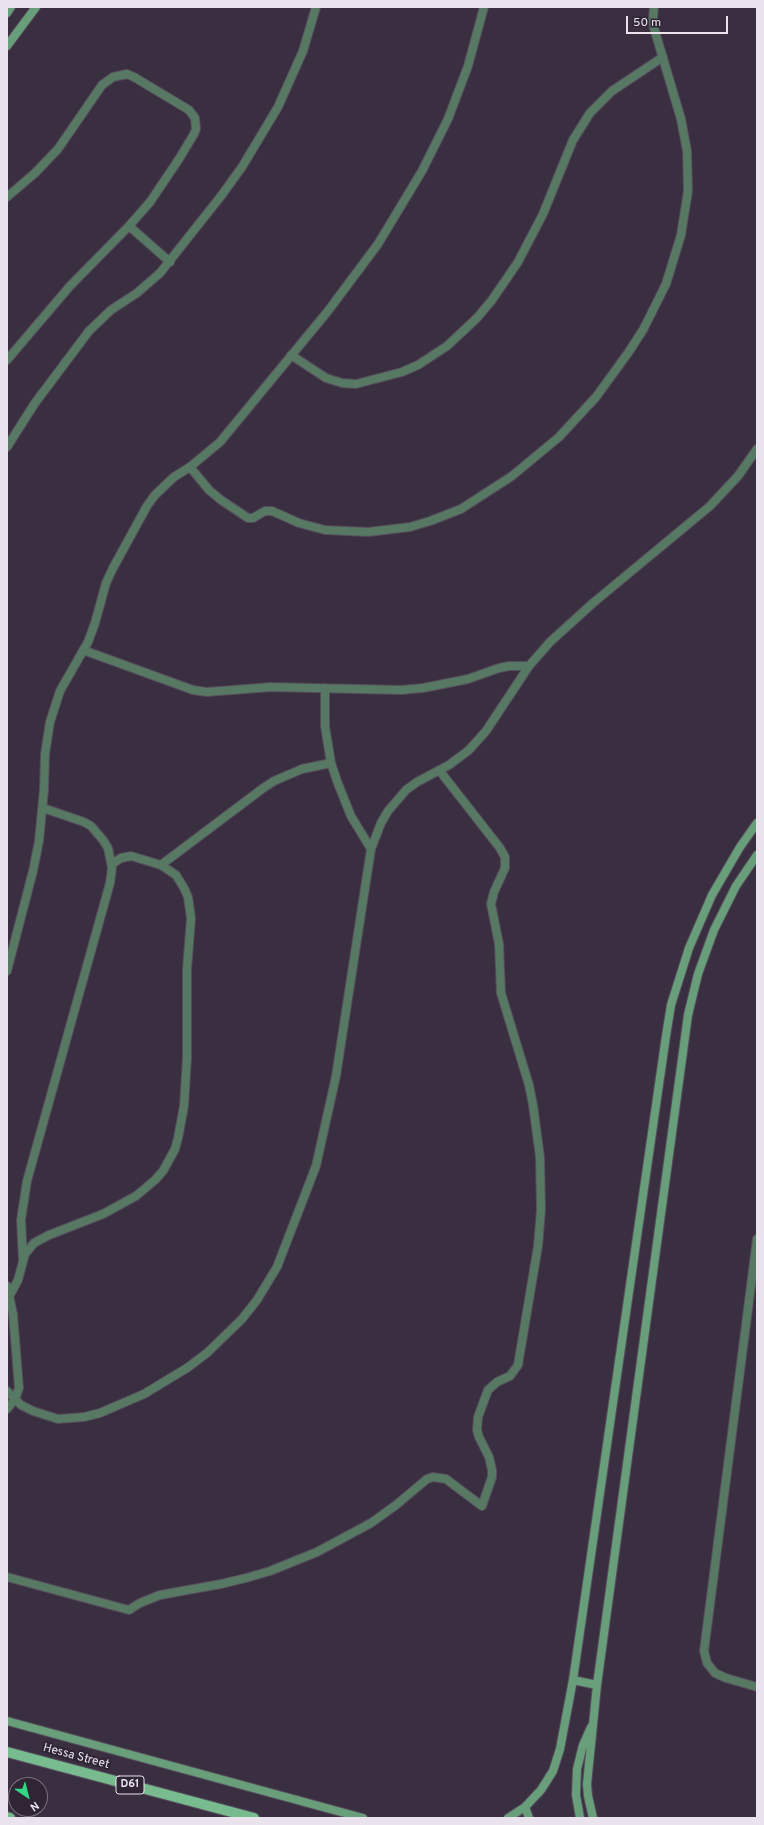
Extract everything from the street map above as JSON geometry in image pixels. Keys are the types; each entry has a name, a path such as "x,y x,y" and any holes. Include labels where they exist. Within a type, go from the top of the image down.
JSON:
{"main road":[{"name":"Hessa Street","path":"7,1752 254,1818"}],"street":[{"path":"7,13 11,7"},
{"path":"7,46 36,7"},
{"path":"7,447 35,403 89,331 112,310 149,284 170,262 225,190 270,120 291,80 303,51 316,7"},
{"path":"7,971 33,871 43,808 45,754 50,722 60,692 84,650 95,623 110,573 148,506 164,486 220,442 328,312 366,261 401,208 436,146 459,93 473,51 484,7"},
{"path":"190,467 209,490 248,518 253,518 265,511 272,511 299,523 325,530 368,532 410,527 461,509 487,494 536,457 559,437 596,397 628,353 655,308 674,260 686,210 688,164 681,119 654,28 652,19 654,7"},
{"path":"291,355 326,378 342,383 356,384 402,372 423,362 447,346 477,318 518,262 543,214 573,140 590,113 612,91 663,57"},
{"path":"7,197 58,149 74,128 102,85 113,77 127,74 134,77 190,110 195,118 196,124 194,134 165,181 129,226 70,286 7,360"},
{"path":"129,226 170,262"},
{"path":"7,1391 21,1405 33,1411 58,1419 84,1417 122,1405 166,1382 206,1353 242,1319 267,1285 286,1246 312,1179 320,1153 343,1039 371,849 381,823 396,800 418,782 460,758 478,740 529,666 564,629 710,506 738,476 757,449"},
{"path":"84,650 193,690 219,692 271,687 401,690 423,688 468,679 509,666 529,666"},
{"path":"325,688 325,726 331,763 351,816 371,849"},
{"path":"161,865 274,781 302,769 331,763"},
{"path":"7,1577 129,1610 145,1600 160,1595 246,1578 270,1571 317,1552 371,1523 396,1506 427,1479 433,1476 446,1479 482,1506 492,1477 492,1470 489,1457 477,1430 478,1417 488,1390 498,1382 510,1376 518,1364 538,1246 541,1210 540,1157 536,1124 528,1085 501,993 499,944 491,904 494,892 505,868 505,858 500,848 440,770"},
{"path":"23,1260 21,1220 27,1181 110,882 112,864 108,848 91,826 84,822 43,808"},
{"path":"508,1818 525,1807 541,1790 553,1771 557,1760 573,1680 671,1005 689,948 712,895 740,847 757,823"},
{"path":"593,1818 587,1784 597,1684 688,1015 698,974 714,930 736,886 757,855"},
{"path":"10,1295 18,1280 23,1260 29,1248 41,1239 103,1214 136,1196 155,1180 163,1171 175,1149 181,1126 186,1086 187,970 191,918 188,897 176,875 161,865 131,856 121,858 112,864"},
{"path":"757,1238 704,1651 707,1663 716,1673 726,1678 757,1686"},
{"path":"7,1286 10,1295 15,1332 19,1388 15,1399 7,1409"},
{"path":"573,1680 597,1684"},
{"path":"7,1721 363,1818"},
{"path":"580,1818 576,1795 577,1769 583,1745 593,1722"},
{"path":"525,1807 529,1818"}]}
